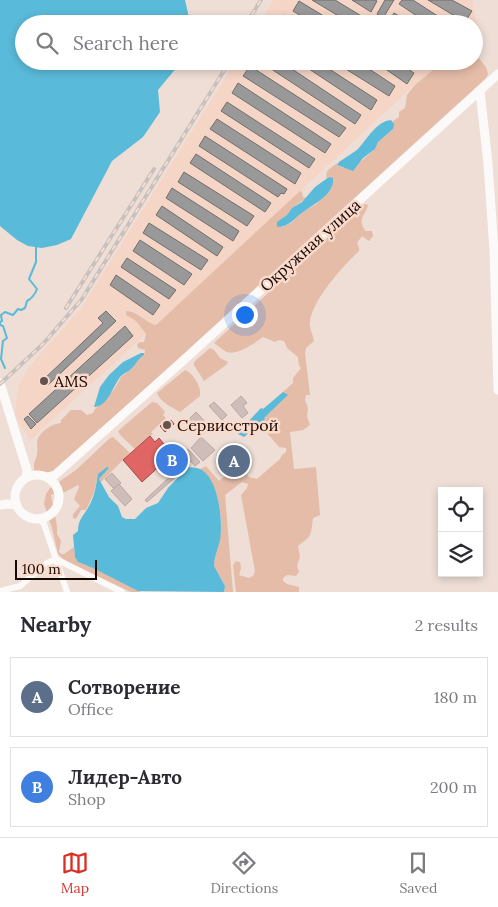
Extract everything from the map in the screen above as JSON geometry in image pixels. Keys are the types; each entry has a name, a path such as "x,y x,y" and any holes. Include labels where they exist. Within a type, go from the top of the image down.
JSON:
{"main road":[{"name":"Окружная улица","path":"51,478 185,359 498,74"},
{"path":"480,91 488,164 494,250 498,390"},
{"path":"0,383 29,475"},
{"path":"29,475 51,478 58,492 58,499 53,512 43,520 26,516 20,511 16,501 16,490 29,475"},
{"path":"3,504 16,501"}],"street":[{"path":"43,520 67,592"},
{"path":"0,591 21,589 47,563 56,559"},
{"path":"56,559 122,592"}],"shaded area":[{"path":"274,0 472,0 475,15 265,15"},
{"path":"483,63 488,74 486,78 55,471 41,474 36,473 34,466 37,442 43,432 61,423 61,420 71,410 81,410 87,415 93,413 115,388 121,377 144,355 145,350 138,348 137,344 144,342 146,334 136,321 126,315 126,311 133,312 156,325 300,191 303,197 306,198 292,208 283,218 282,227 291,223 302,212 315,205 332,187 329,177 326,178 327,171 337,163 337,165 344,168 360,162 375,149 378,142 393,129 393,121 399,117 399,112 405,108 407,95 415,85 433,70 483,70"},
{"path":"230,70 433,70 411,88 156,325 133,311 127,310 128,316 136,321 146,334 30,440 15,415 18,387 29,367 82,307"},
{"path":"364,204 368,205 362,217 362,223 365,231 372,231 373,236 369,241 362,236 357,243 359,251 329,284 312,313 310,325 314,341 306,348 305,353 310,395 306,395 305,400 310,425 303,430 290,432 294,469 316,467 320,515 313,518 309,536 298,546 300,557 297,565 299,572 296,576 287,575 283,578 283,581 287,584 299,587 299,592 236,592 233,565 236,561 240,562 239,575 249,578 253,576 255,571 241,495 248,484 242,482 225,495 233,592 224,592 225,586 214,566 221,527 220,508 211,482 200,469 206,466 219,481 233,469 244,470 249,477 257,479 280,459 286,452 286,448 279,447 259,424 287,396 283,392 293,383 293,378 301,368 298,357 287,348 284,341 279,340 275,342 263,337 245,348 231,353 214,343"},
{"path":"210,348 220,358 228,362 204,381 194,362"},
{"path":"185,370 196,381 200,389 200,396 180,412 164,402 157,393"},
{"path":"152,402 157,403 165,412 163,415 166,418 151,432 153,434 135,449 118,431"},
{"path":"113,437 130,453 100,483 99,479 109,468 98,474 94,493 86,510 81,510 76,519 73,518 73,514 80,506 74,499 79,487 78,485 65,492 51,495 57,534 61,541 59,552 64,554 74,547 75,557 80,563 92,567 141,592 131,592 65,561 58,554 44,504 46,494 50,488 76,470"}],"water":[{"path":"0,0 185,0 188,15 15,15 15,70 175,70 158,90 160,112 143,137 112,161 71,239 57,245 42,248 28,246 17,240 0,226"},
{"path":"391,120 394,124 393,129 378,142 375,149 363,158 353,171 337,165 358,149 377,127"},
{"path":"329,177 333,178 333,184 323,198 289,224 277,227 277,222 287,215 292,208 302,202 315,187"},
{"path":"144,353 144,355 131,369 121,376 107,400 94,407 100,387 109,375 123,362"},
{"path":"283,392 288,395 264,418 265,420 254,427 249,426 250,432 244,437 238,434 237,430 241,421 247,423 261,408 263,409"},
{"path":"107,467 109,468 99,479 109,497 118,506 122,517 126,519 135,519 146,508 158,503 168,488 188,467 200,469 208,475 216,492 220,512 221,532 214,566 225,586 224,592 138,591 78,562 75,557 73,535 78,531 80,520 93,498 98,474"}],"building: Shops":[{"name":"Сервисстрой","path":"171,420 174,424 165,432 160,426 164,423 166,425"},
{"path":"150,436 155,442 159,438 179,462 171,469 164,462 142,482 123,460"}],"building: Industry":[{"path":"312,0 335,0 360,15 337,15"},
{"path":"352,0 375,0 377,1 371,12"},
{"path":"385,0 394,0 385,15 377,14"},
{"path":"402,0 413,0 436,15 416,15 399,4"},
{"path":"428,0 452,0 472,11 469,15 453,15"},
{"path":"299,1 322,15 299,15 293,11"},
{"path":"247,70 256,70 346,128 339,137 243,76"},
{"path":"273,70 294,70 361,115 355,124"},
{"path":"311,70 331,70 377,100 371,110"},
{"path":"347,70 371,70 395,86 389,96"},
{"path":"387,70 410,70 414,73 407,84"},
{"path":"238,83 331,144 325,153 232,93"},
{"path":"227,102 315,159 309,168 221,111"},
{"path":"217,119 301,173 295,184 210,129"},
{"path":"205,136 287,189 284,194 281,193 278,197 199,146"},
{"path":"196,154 271,203 265,212 190,163"},
{"path":"184,172 254,216 247,226 178,182"},
{"path":"172,188 239,231 233,241 166,198"},
{"path":"162,206 223,247 217,256 156,215"},
{"path":"149,223 208,260 201,270 143,233"},
{"path":"140,240 192,274 184,285 133,251"},
{"path":"127,258 176,290 169,299 121,267"},
{"path":"116,275 160,305 153,315 110,285"},
{"path":"106,311 116,321 48,385 43,380 103,323 98,318"},
{"path":"125,326 133,336 37,423 29,414"},
{"path":"28,416 36,424 31,429 24,419"}],"building: Other":[{"path":"241,396 247,403 243,406 248,413 242,418 231,405"},
{"path":"214,402 227,415 222,420 209,406"},
{"path":"196,412 210,427 200,436 187,421"},
{"path":"201,437 215,450 203,461 191,448"},
{"path":"188,449 200,462 195,466 183,453"},
{"path":"175,472 178,475 147,502 145,500"},
{"path":"112,473 121,483 114,489 105,479"},
{"path":"119,484 132,499 125,506 111,491"}],"waterway":[{"path":"5,368 1,359 3,341 7,338 3,326 0,325 2,321 1,315 5,312 13,315 18,309 25,308 27,301 35,293 37,289 29,279 36,262 36,247"}],"railway":[{"path":"252,15 261,0"},
{"path":"0,384 43,344 82,299 224,70"},
{"path":"66,308 154,169"}],"place":[{"name":"AMS","path":"44,381"},
{"name":"Сервисстрой","path":"167,425"},
{"name":"Лидер-Авто","path":"172,460"},
{"name":"Сотворение","path":"234,461"}]}
